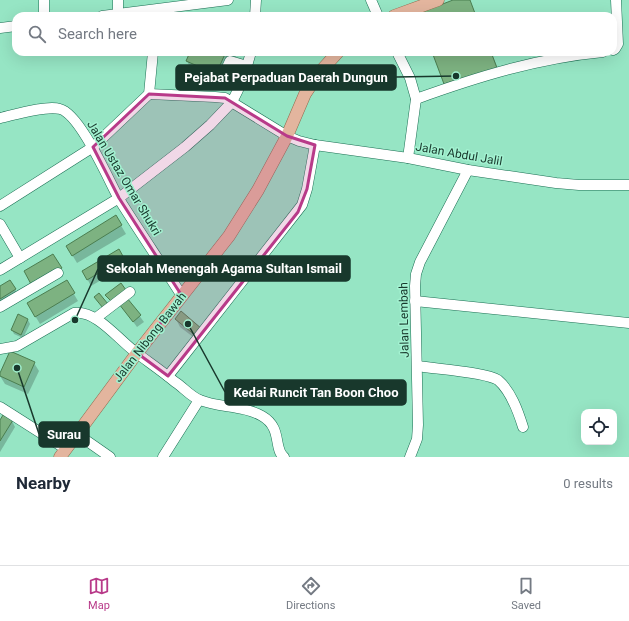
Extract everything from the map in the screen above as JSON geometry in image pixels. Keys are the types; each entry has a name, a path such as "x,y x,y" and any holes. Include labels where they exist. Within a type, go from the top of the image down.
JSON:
{"main road":[{"path":"405,12 438,0"},
{"name":"Jalan Nibong Bawah","path":"63,453 137,353 229,236 258,190 287,136 305,94 319,73 334,56"}],"street":[{"path":"44,0 44,12"},
{"path":"118,0 118,12"},
{"path":"158,12 185,3 228,0"},
{"path":"255,12 256,0"},
{"path":"371,0 376,12"},
{"path":"616,0 617,12"},
{"path":"617,22 617,46"},
{"path":"0,28 12,26"},
{"path":"0,206 93,147 150,94 153,56"},
{"path":"0,270 119,198 185,148 232,102 238,90 250,56"},
{"path":"399,56 410,78 416,99 408,158"},
{"path":"416,99 506,70 569,56"},
{"path":"222,78 230,61 247,66"},
{"name":"Jalan Abdul Jalil","path":"150,94 215,96 225,98 287,136 315,145 408,158 468,170 556,183 579,185 629,185"},
{"name":"Jalan Ustaz Omar Shukri","path":"0,118 39,110 59,108 66,111 93,147 119,198 182,296"},
{"path":"168,376 302,205 307,190 315,145"},
{"name":"Jalan Lembah","path":"410,457 416,438 418,425 418,366 415,301 416,274 420,262 468,170"},
{"path":"0,224 20,258"},
{"path":"0,307 58,273"},
{"path":"96,318 130,292"},
{"path":"415,301 629,323"},
{"path":"0,349 17,346 74,313 82,312 96,318 137,353 199,400 250,411 262,416 270,422 276,432 278,450 284,457"},
{"path":"418,366 478,374 489,376 497,380 503,385 518,410 523,426"},
{"path":"162,457 199,400"},
{"path":"0,407 63,453"},
{"path":"77,434 110,457"}],"highlighted area":[{"path":"149,94 225,98 287,136 315,145 307,189 298,212 168,376 137,353 182,296 119,198 93,147"}],"building":[{"path":"453,0 470,0 474,12 422,12"},
{"path":"188,56 224,56 216,74 186,61"},
{"path":"434,56 492,56 497,68 444,84"},
{"path":"116,215 122,225 72,256 66,246"},
{"path":"119,249 124,258 87,280 82,271"},
{"path":"53,254 62,268 32,286 24,271"},
{"path":"10,280 16,289 0,299 0,286"},
{"path":"67,280 75,293 35,317 27,303"},
{"path":"121,283 126,290 111,301 105,295"},
{"path":"99,293 108,304 103,308 94,297"},
{"path":"127,298 141,315 133,322 119,304"},
{"path":"181,311 202,329 196,336 175,319"},
{"path":"18,314 28,319 21,335 11,330"},
{"path":"10,351 35,362 24,387 0,376"},
{"path":"3,415 13,420 0,441 0,420"}],"place":[{"name":"Pejabat Perpaduan Daerah Dungun","path":"456,76"},
{"name":"Sekolah Menengah Agama Sultan Ismail","path":"75,320"},
{"name":"Kedai Runcit Tan Boon Choo","path":"188,324"},
{"name":"Surau","path":"17,368"}]}
